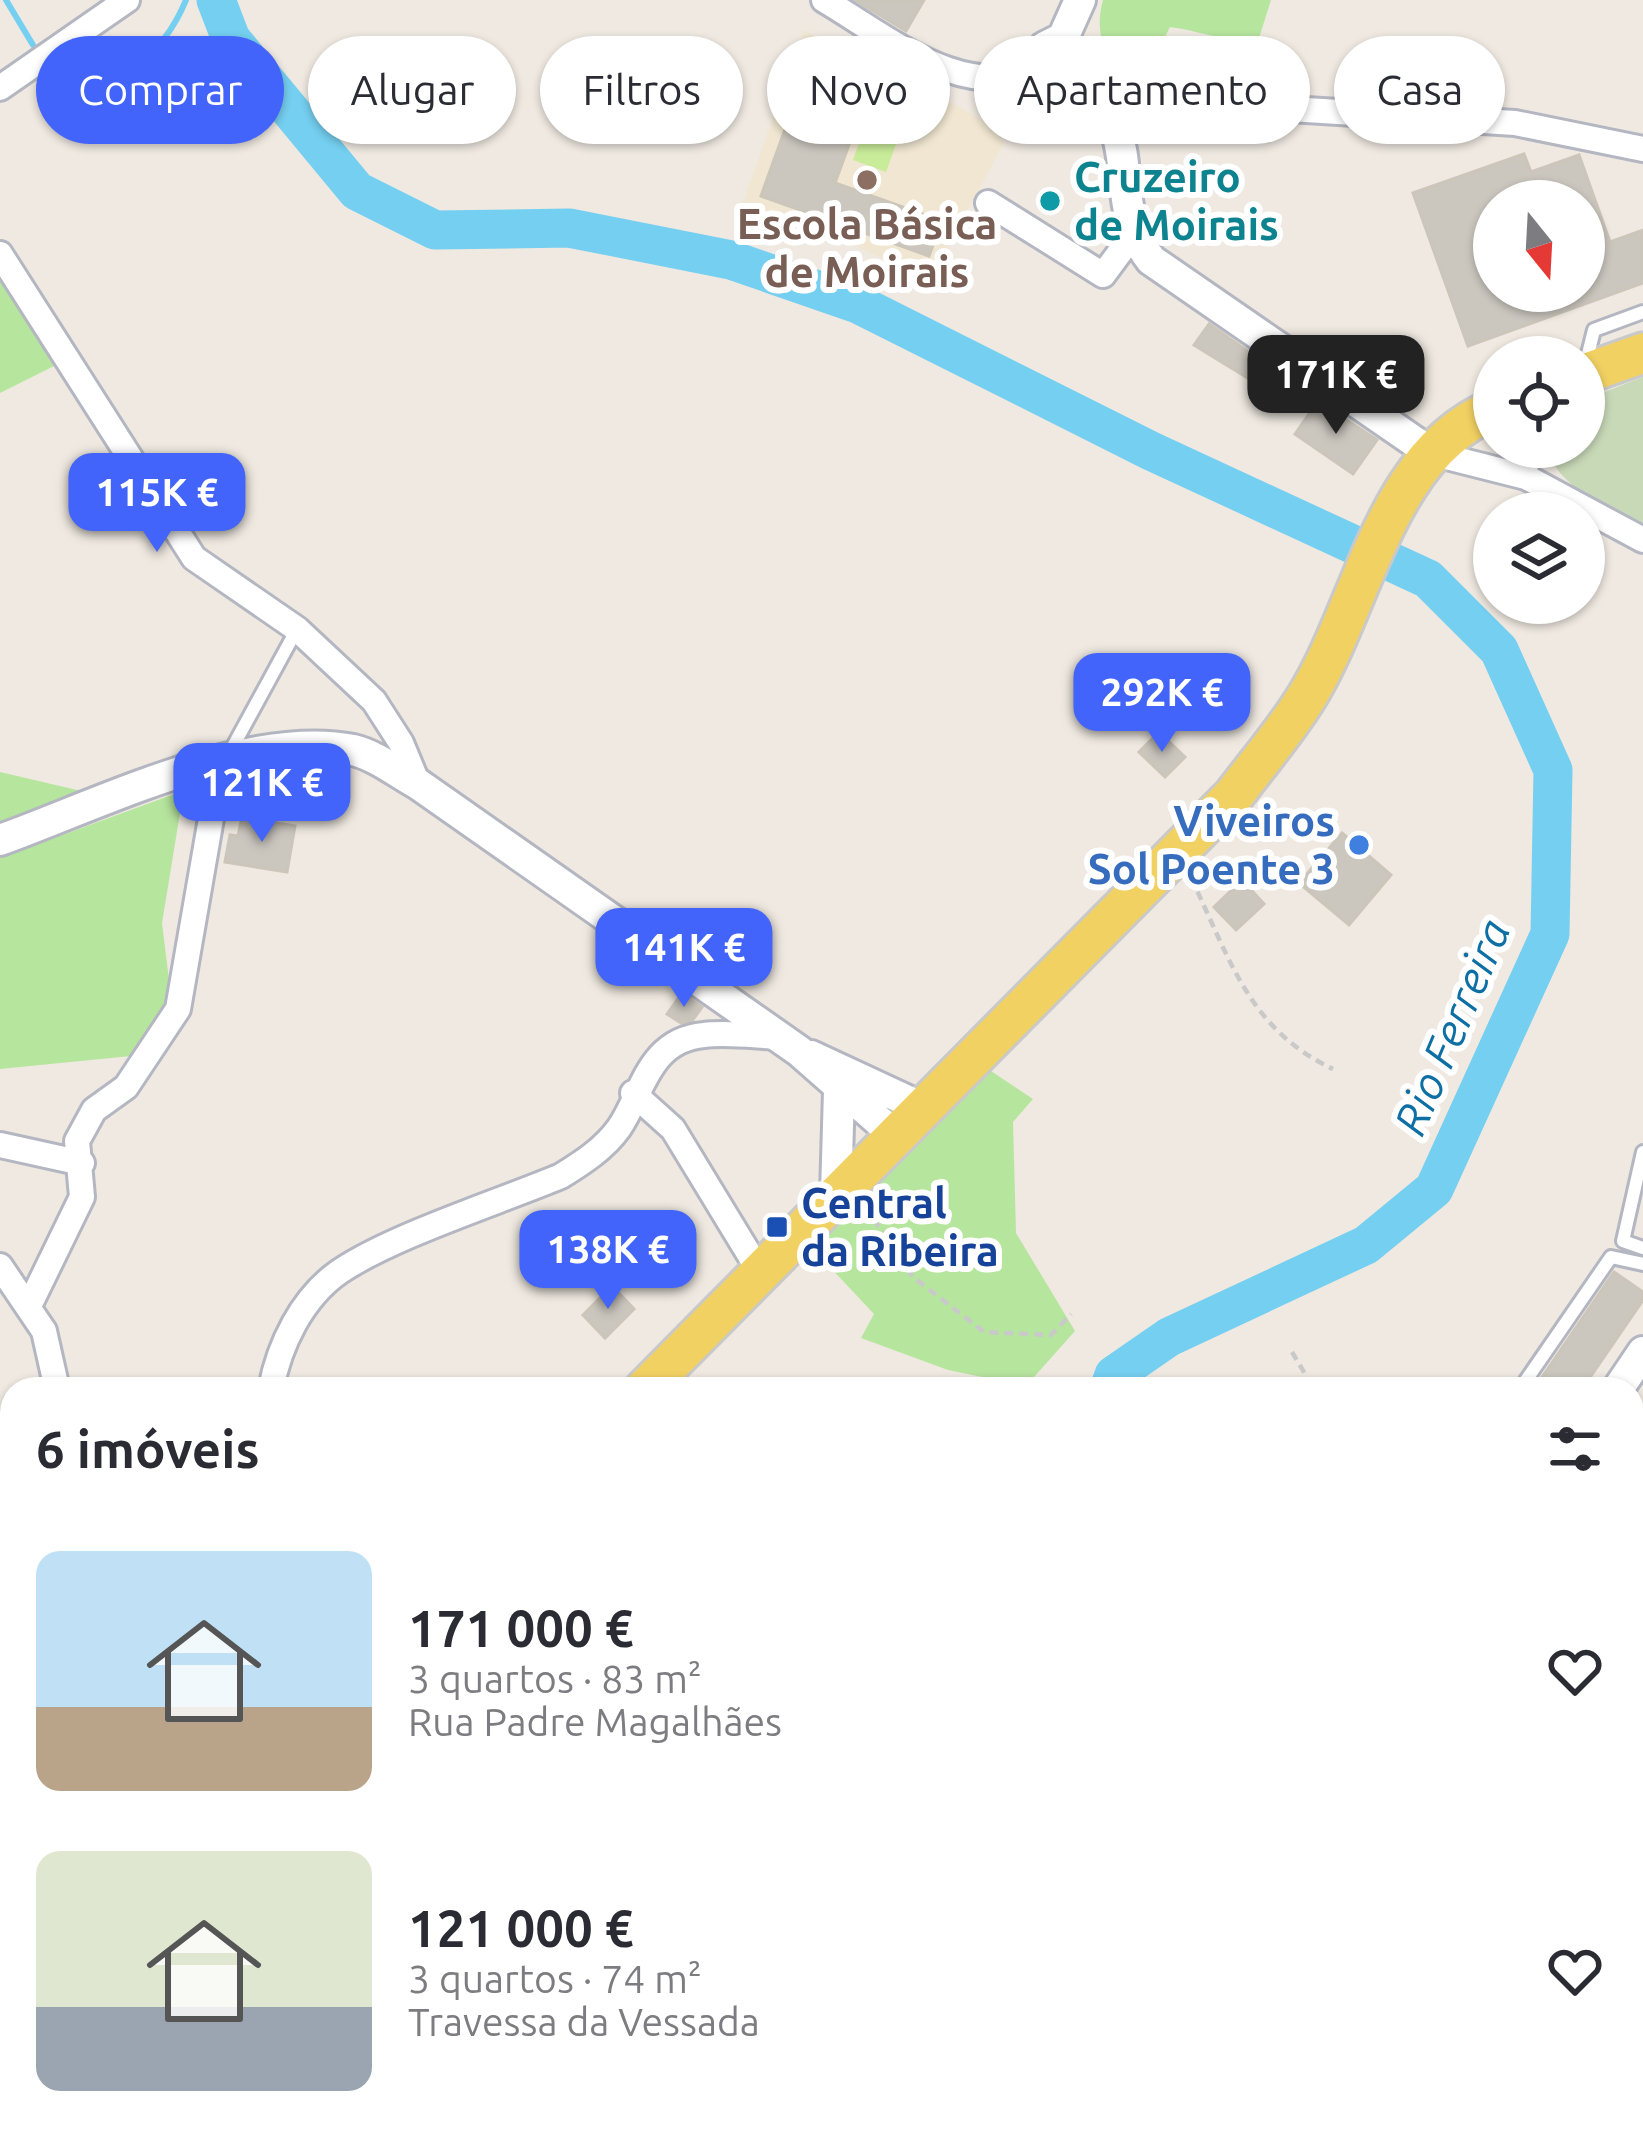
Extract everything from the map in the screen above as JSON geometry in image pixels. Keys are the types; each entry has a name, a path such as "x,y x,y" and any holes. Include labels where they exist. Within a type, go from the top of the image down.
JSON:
{"main road":[{"path":"1605,365 1643,353"},
{"path":"658,1377 1234,795 1306,698 1355,604 1396,501 1431,452 1473,423"}],"street":[{"path":"0,88 127,0"},
{"path":"824,0 962,77 974,79"},
{"path":"1064,36 1079,0"},
{"path":"1310,110 1515,123 1643,149"},
{"path":"1120,144 1132,236 1150,260 1431,452 1526,477 1643,540"},
{"path":"988,203 1103,275 1132,236"},
{"path":"0,254 194,558 297,628 374,701 401,742 418,784"},
{"path":"1525,468 1526,477"},
{"path":"0,840 226,758 296,743 358,751 418,784 789,1044 839,1091 911,1123"},
{"path":"29,1306 82,1197 77,1141 94,1110 126,1088 178,1009 217,784 226,758"},
{"path":"273,1377 275,1363 304,1306 340,1272 561,1176 590,1158 620,1126 633,1093 661,1054 699,1034 789,1044 853,1071 911,1123"},
{"path":"839,1091 842,1188"},
{"path":"633,1093 673,1129 760,1272"},
{"path":"0,1145 82,1163"},
{"path":"0,1266 44,1331 54,1377"},
{"path":"1626,1377 1643,1352"}],"lane":[{"path":"1593,336 1594,330 1643,313"},
{"path":"226,758 297,628"},
{"path":"1643,1152 1623,1241 1643,1248"},
{"path":"1528,1377 1611,1257 1643,1264"}],"path":[{"path":"1178,851 1257,1014 1303,1054 1334,1069"},
{"path":"842,1188 913,1277 984,1331 1051,1335 1071,1314"},
{"path":"1292,1352 1307,1377"}],"shaded area":[{"name":"Escola Básica de Moirais","path":"950,101 974,116 974,144 1003,144 930,279 822,231 738,217 767,135 767,144 950,144"}],"green space":[{"path":"1103,0 1271,0 1260,36 1215,36 1170,27 1165,36 1101,36"},
{"path":"859,144 896,144 886,172 853,160"},
{"path":"0,274 60,363 0,393"},
{"path":"1643,377 1643,527 1605,507 1605,492 1583,492 1556,468 1605,468 1605,392"},
{"path":"0,772 94,794 0,827"},
{"path":"207,782 180,813 162,923 171,996 141,1055 0,1069 0,858"},
{"path":"985,1067 1033,1099 1013,1122 1016,1233 1075,1331 1034,1377 982,1377 948,1370 861,1338 874,1314 813,1249"}],"building":[{"path":"855,0 924,0 906,31"},
{"path":"780,144 849,144 835,183 942,221 929,256 761,196"},
{"path":"1524,154 1531,172 1579,155 1588,180 1473,180 1473,312 1562,312 1496,336 1473,336 1473,344 1468,346 1413,193"},
{"path":"1605,228 1610,242 1643,230 1643,283 1605,297"},
{"path":"1209,324 1276,371 1264,388 1194,345"},
{"path":"1318,401 1377,440 1353,474 1295,434"},
{"path":"1159,732 1185,757 1165,777 1139,752"},
{"path":"242,817 295,826 287,872 225,862 230,835 238,836"},
{"path":"1342,833 1391,875 1349,925 1299,883"},
{"path":"1242,880 1264,904 1236,930 1214,907"},
{"path":"682,993 702,1007 692,1021 681,1023 667,1014"},
{"path":"1614,1272 1643,1292 1643,1300 1590,1377 1542,1377"},
{"path":"612,1286 634,1309 605,1338 583,1315"}],"waterway":[{"path":"6,0 33,45"},
{"path":"166,36 186,0"},
{"name":"Rio Ferreira","path":"216,0 231,39 357,191 435,230 569,228 731,260 858,304 1151,451 1428,579 1499,650 1553,770 1550,934 1434,1189 1366,1245 1169,1337 1113,1377"}],"place":[{"name":"Escola Básica de Moirais","path":"867,180"},
{"name":"Cruzeiro de Moirais","path":"1050,201"},
{"name":"Viveiros Sol Poente 3","path":"1359,845"},
{"name":"Central da Ribeira","path":"777,1227"}]}
